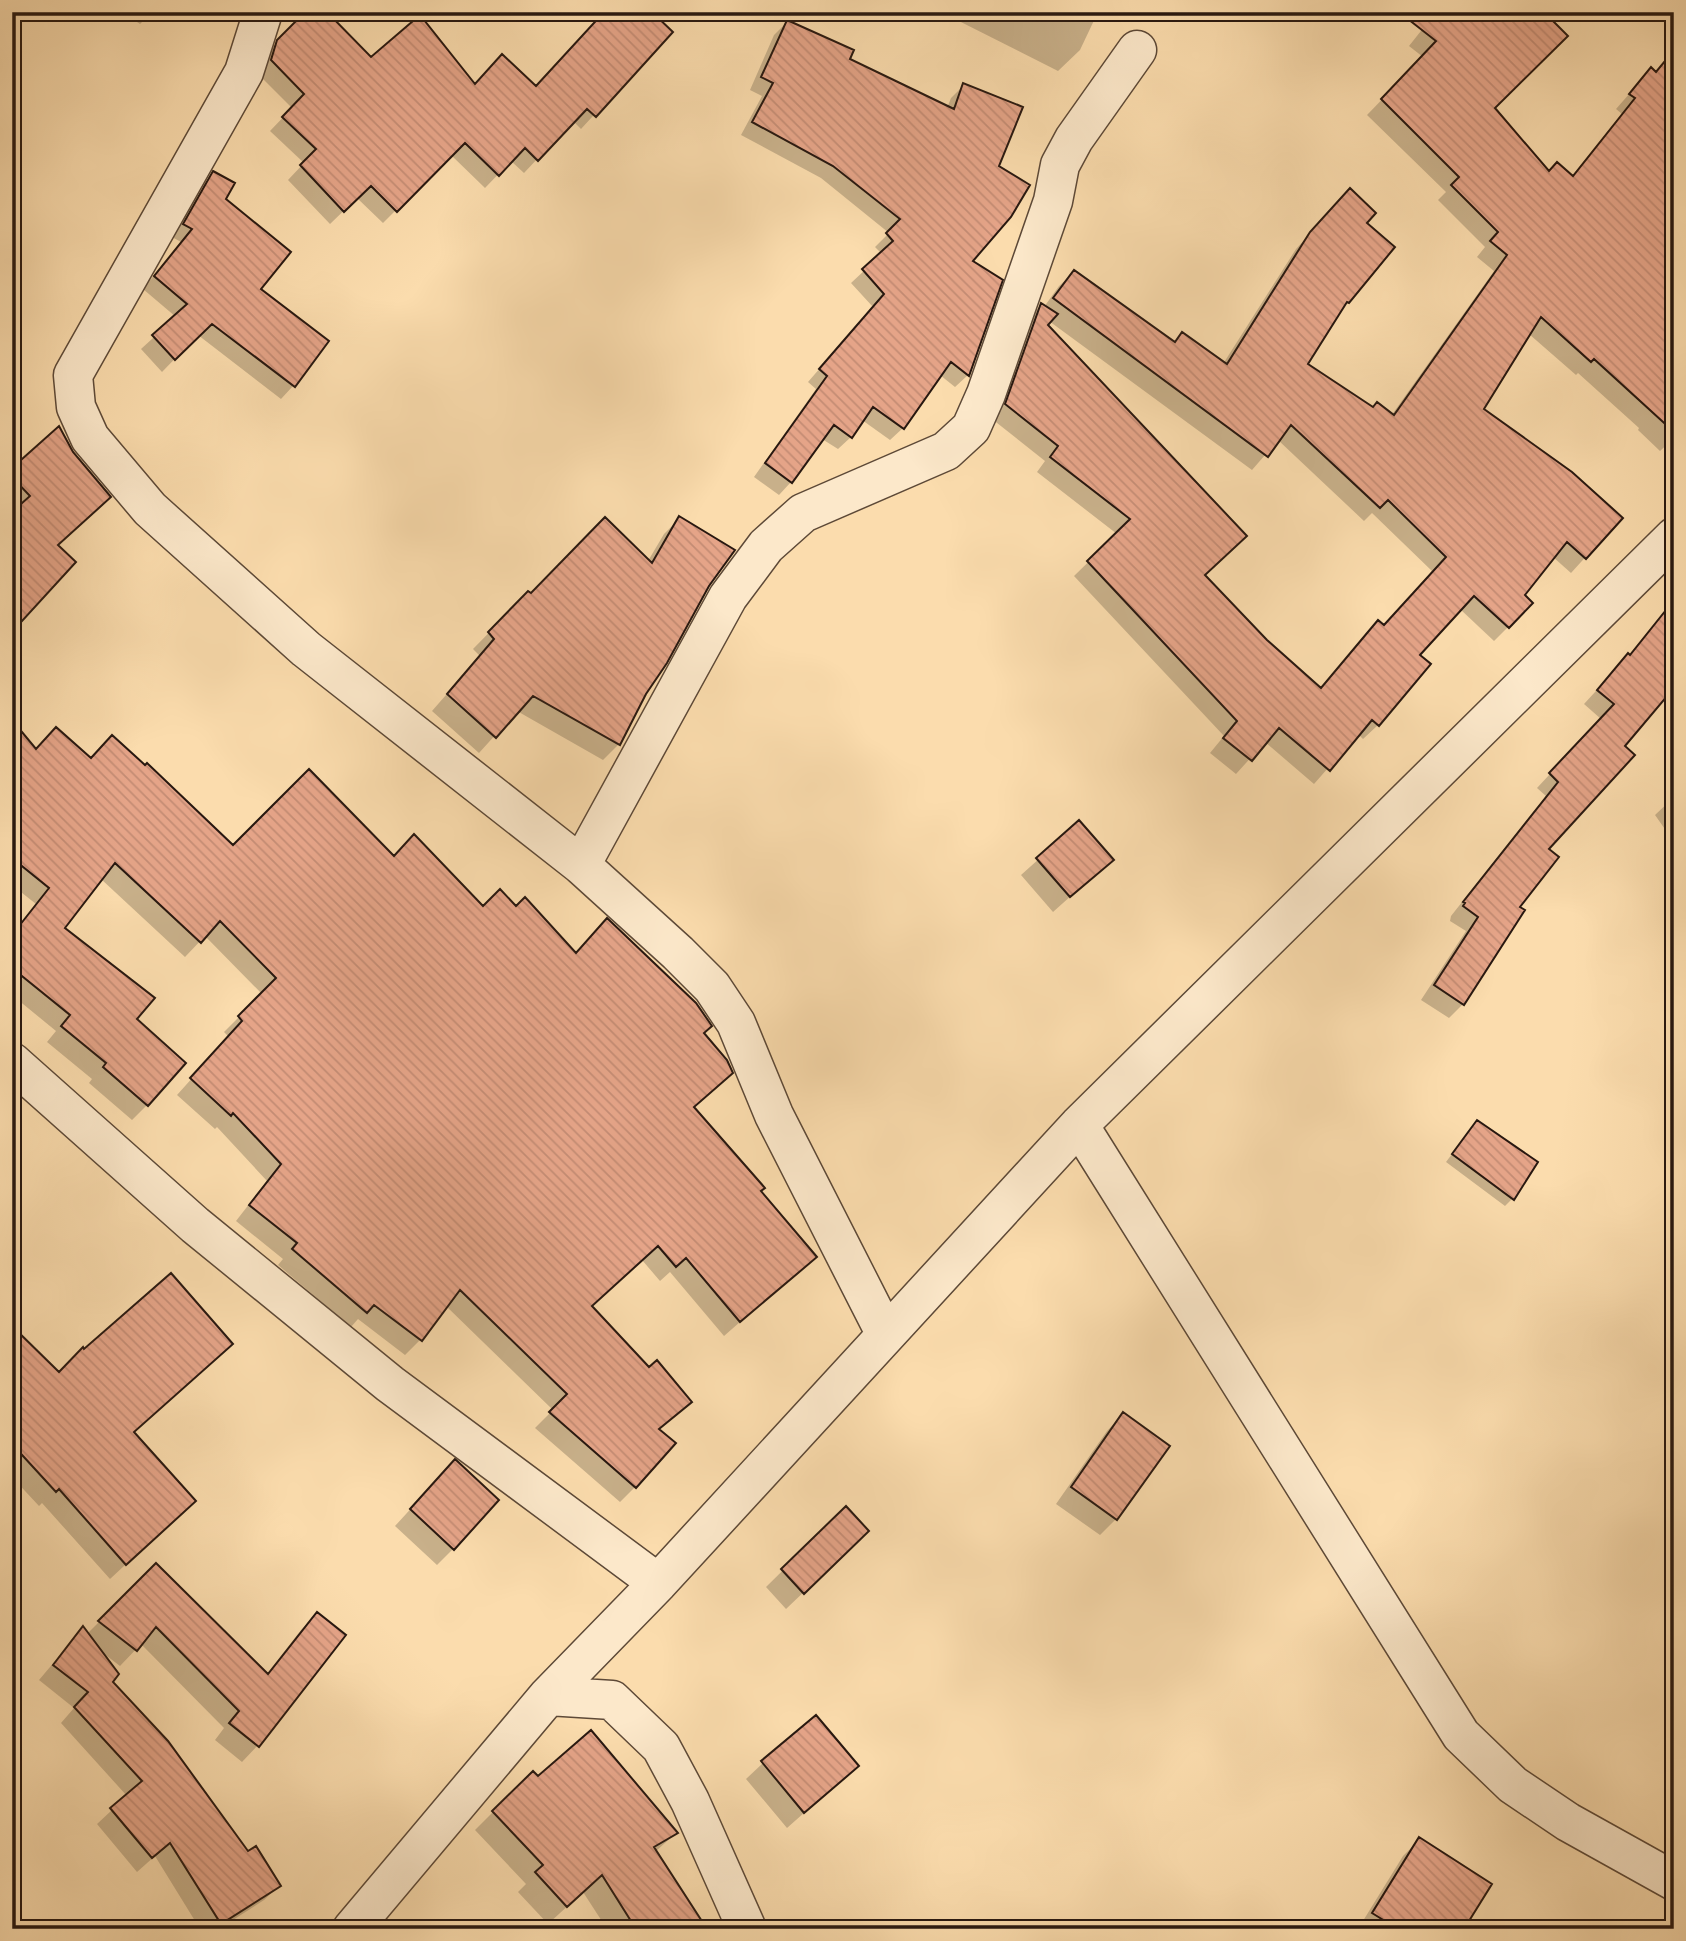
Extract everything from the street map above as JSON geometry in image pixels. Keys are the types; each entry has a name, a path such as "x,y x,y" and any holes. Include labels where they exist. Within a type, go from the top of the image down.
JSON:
{"street":[{"path":"263,12 244,72 73,375 76,407 90,438 150,509 306,649 581,865 712,987 736,1023 774,1115 886,1335"},
{"path":"581,865 728,597 766,546 803,513 946,451 971,428 986,394 1053,201 1060,165 1074,139 1137,50"},
{"path":"352,1929 548,1696 658,1583 1079,1125 1674,537"},
{"path":"12,1062 195,1225 390,1384 658,1583"},
{"path":"1079,1125 1461,1735 1513,1785 1568,1822 1674,1881"},
{"path":"548,1696 612,1700 661,1746 690,1801 747,1929"}],"building":[{"path":"305,12 327,12 371,57 420,15 475,84 502,54 536,86 604,12 652,12 673,32 596,117 587,109 538,161 525,148 499,176 465,143 397,212 371,186 344,212 300,165 316,149 282,117 304,94 271,60 277,40"},
{"path":"1399,12 1544,12 1568,36 1495,108 1549,171 1557,162 1573,176 1635,98 1629,94 1651,67 1656,72 1674,50 1674,432 1594,359 1591,362 1541,317 1484,409 1572,472 1623,518 1586,559 1567,542 1525,595 1533,603 1509,628 1474,596 1420,655 1431,664 1379,726 1372,720 1330,771 1279,728 1252,761 1223,738 1237,721 1087,561 1130,519 1050,457 1058,446 1005,404 1041,303 1058,314 1048,325 1247,536 1205,575 1267,640 1321,688 1378,620 1384,625 1446,557 1388,500 1380,508 1291,425 1268,457 1053,298 1074,270 1175,342 1182,332 1227,364 1310,232 1350,188 1376,213 1367,223 1395,247 1349,303 1347,302 1308,364 1373,407 1377,402 1394,415 1507,255 1490,241 1498,232 1451,185 1459,177 1381,99 1436,41"},
{"path":"787,20 854,50 850,59 954,109 963,83 1023,107 999,166 1030,185 1011,217 973,261 1003,280 969,376 951,362 904,429 873,407 852,438 834,425 792,483 765,463 827,376 819,369 884,294 862,269 893,241 886,233 900,219 833,166 752,122 773,83 761,77"},
{"path":"213,171 235,183 226,199 291,252 261,289 329,341 295,387 212,324 175,360 152,335 187,304 154,276 192,229 183,224"},
{"path":"59,426 73,452 111,497 58,545 76,562 12,632 12,512 30,496 12,477 12,468"},
{"path":"679,516 735,550 709,586 667,663 646,694 620,745 533,696 496,738 447,694 494,639 488,632 528,591 531,593 605,517 652,563"},
{"path":"1674,600 1674,688 1625,746 1635,755 1549,849 1559,857 1520,907 1525,910 1464,1005 1434,985 1478,917 1463,906 1463,902 1558,782 1549,773 1614,704 1597,690 1628,653 1630,655"},
{"path":"12,720 36,749 56,727 91,758 112,735 145,765 147,763 233,845 309,769 394,856 414,834 483,906 500,889 516,906 525,897 576,953 607,918 696,1003 712,1026 704,1033 727,1060 733,1073 694,1107 765,1188 761,1191 817,1257 740,1322 686,1258 676,1267 658,1246 592,1306 649,1367 657,1360 692,1402 659,1429 676,1443 636,1488 549,1412 567,1394 460,1290 422,1341 374,1305 367,1313 292,1249 297,1243 249,1205 281,1164 233,1113 231,1116 190,1078 242,1021 238,1016 276,978 220,921 201,943 115,863 65,928 155,998 137,1019 186,1063 148,1106 103,1067 106,1063 61,1026 70,1015 12,968 12,935 49,888 12,858"},
{"path":"1079,820 1114,860 1070,897 1036,858"},
{"path":"1477,1120 1538,1162 1514,1200 1452,1154"},
{"path":"171,1273 233,1344 134,1432 196,1501 126,1565 59,1489 56,1492 12,1444 12,1326 59,1372 83,1347 84,1349"},
{"path":"1123,1412 1170,1446 1117,1520 1071,1487"},
{"path":"455,1459 499,1500 454,1550 410,1509"},
{"path":"846,1506 869,1531 804,1594 781,1569"},
{"path":"156,1563 268,1674 317,1612 346,1635 259,1747 229,1723 239,1711 156,1627 137,1651 98,1621"},
{"path":"83,1626 119,1674 113,1682 168,1741 248,1851 256,1846 281,1886 221,1924 170,1843 152,1858 110,1808 142,1781 74,1707 88,1692 53,1665"},
{"path":"816,1715 859,1766 804,1813 761,1761"},
{"path":"591,1730 678,1833 654,1847 707,1929 636,1929 602,1875 567,1907 535,1872 543,1865 492,1811 533,1771 538,1776"},
{"path":"1419,1837 1492,1884 1464,1929 1398,1929 1372,1913"}]}
